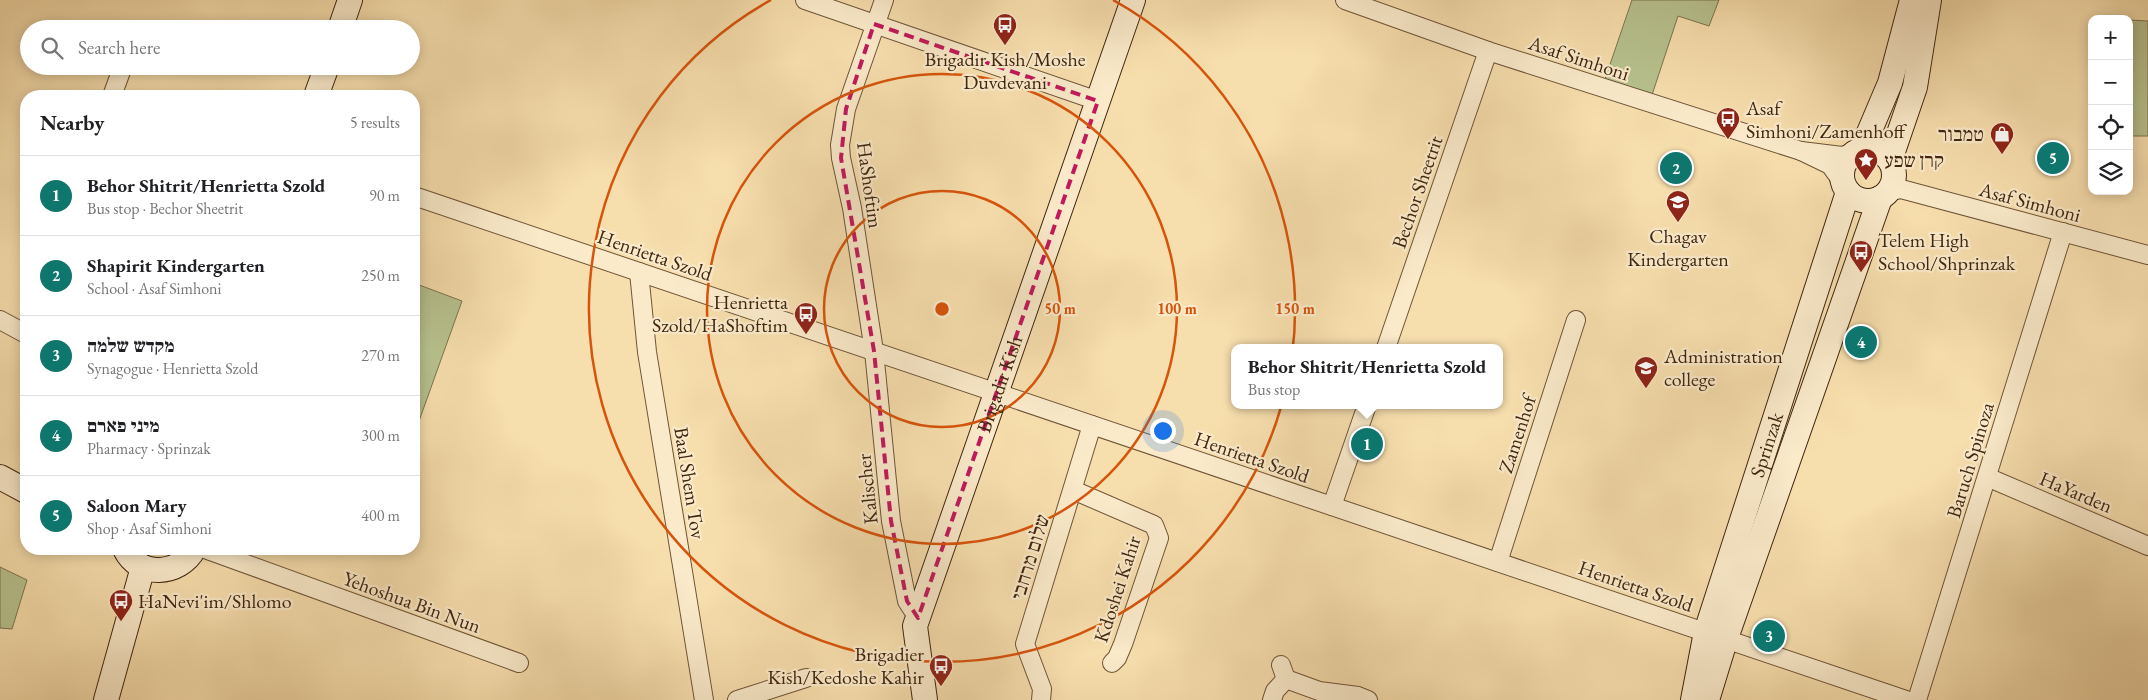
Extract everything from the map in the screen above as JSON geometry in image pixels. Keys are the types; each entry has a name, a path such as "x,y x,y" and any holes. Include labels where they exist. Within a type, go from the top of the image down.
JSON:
{"street":[{"path":"343,20 350,0"},
{"path":"806,0 1098,101"},
{"name":"HaShoftim","path":"874,351 852,208 842,170 840,145 846,110 874,24 884,0"},
{"name":"Brigadir Kish","path":"917,622 1133,0"},
{"name":"Asaf Simhoni","path":"1345,0 1378,6 1488,51 1801,152 1830,165 1846,188"},
{"path":"1858,151 1877,150 1890,183 1863,200 1846,188 1843,166 1858,151 1890,83 1912,0"},
{"name":"Sprinzak","path":"1693,700 1716,635 1890,183 1915,87 1929,0"},
{"name":"Bechor Sheetrit","path":"1387,344 1488,51"},
{"path":"114,90 119,75"},
{"path":"318,90 324,75"},
{"name":"Asaf Simhoni","path":"1801,152 1842,156 1858,151"},
{"name":"Asaf Simhoni","path":"1890,183 2148,255"},
{"name":"Sprinzak","path":"1707,700 1716,635 1846,188"},
{"name":"Henrietta Szold","path":"420,198 1906,700"},
{"name":"Baruch Spinoza","path":"1917,700 2063,232"},
{"name":"Baal Shem Tov","path":"639,272 647,352 704,700"},
{"path":"0,320 20,331"},
{"name":"Zamenhof","path":"1498,562 1576,320"},
{"name":"Kalischer","path":"874,351 891,521 907,601 917,622"},
{"path":"1332,506 1366,409"},
{"name":"שלום מרחבי","path":"1040,700 1042,689 1025,644 1092,425"},
{"name":"HaYarden","path":"1987,477 2148,546"},
{"path":"0,478 20,488"},
{"name":"Kdoshei Kahir","path":"1073,490 1154,525 1158,538 1123,644 1117,658 1112,663"},
{"path":"129,555 143,567 155,571 168,570 180,565 189,555"},
{"name":"Yehoshua Bin Nun","path":"222,555 519,663"},
{"path":"106,700 143,567"},
{"path":"917,622 926,700"},
{"path":"1272,700 1283,672 1319,691 1358,696 1368,700"},
{"path":"737,700 806,678"}],"highlighted area":[{"path":"874,24 1098,101 918,618 907,601 891,521 874,351 841,158 846,109"}],"green space":[{"path":"1632,0 1719,0 1709,26 1678,16 1651,98 1604,82"},
{"path":"2133,20 2148,21 2148,136 2133,136"},
{"path":"420,285 462,301 420,418"},
{"path":"0,567 27,580 12,629 0,628"}],"place":[{"name":"Brigadir Kish/Moshe Duvdevani","path":"1005,46"},
{"name":"Asaf Simhoni/Zamenhoff","path":"1728,140"},
{"name":"טמבור","path":"2002,155"},
{"name":"Saloon Mary","path":"2053,158"},
{"name":"Shapirit Kindergarten","path":"1676,168"},
{"name":"קרן שפע","path":"1866,181"},
{"name":"Chagav Kindergarten","path":"1678,223"},
{"name":"Telem High School/Shprinzak","path":"1861,273"},
{"name":"Henrietta Szold/HaShoftim","path":"806,335"},
{"name":"מיני פארם","path":"1861,342"},
{"name":"Administration college","path":"1646,389"},
{"name":"Behor Shitrit/Henrietta Szold","path":"1367,444"},
{"name":"HaNevi'im/Shlomo","path":"121,622"},
{"name":"מקדש שלמה","path":"1769,636"},
{"name":"Brigadier Kish/Kedoshe Kahir","path":"941,687"}]}
